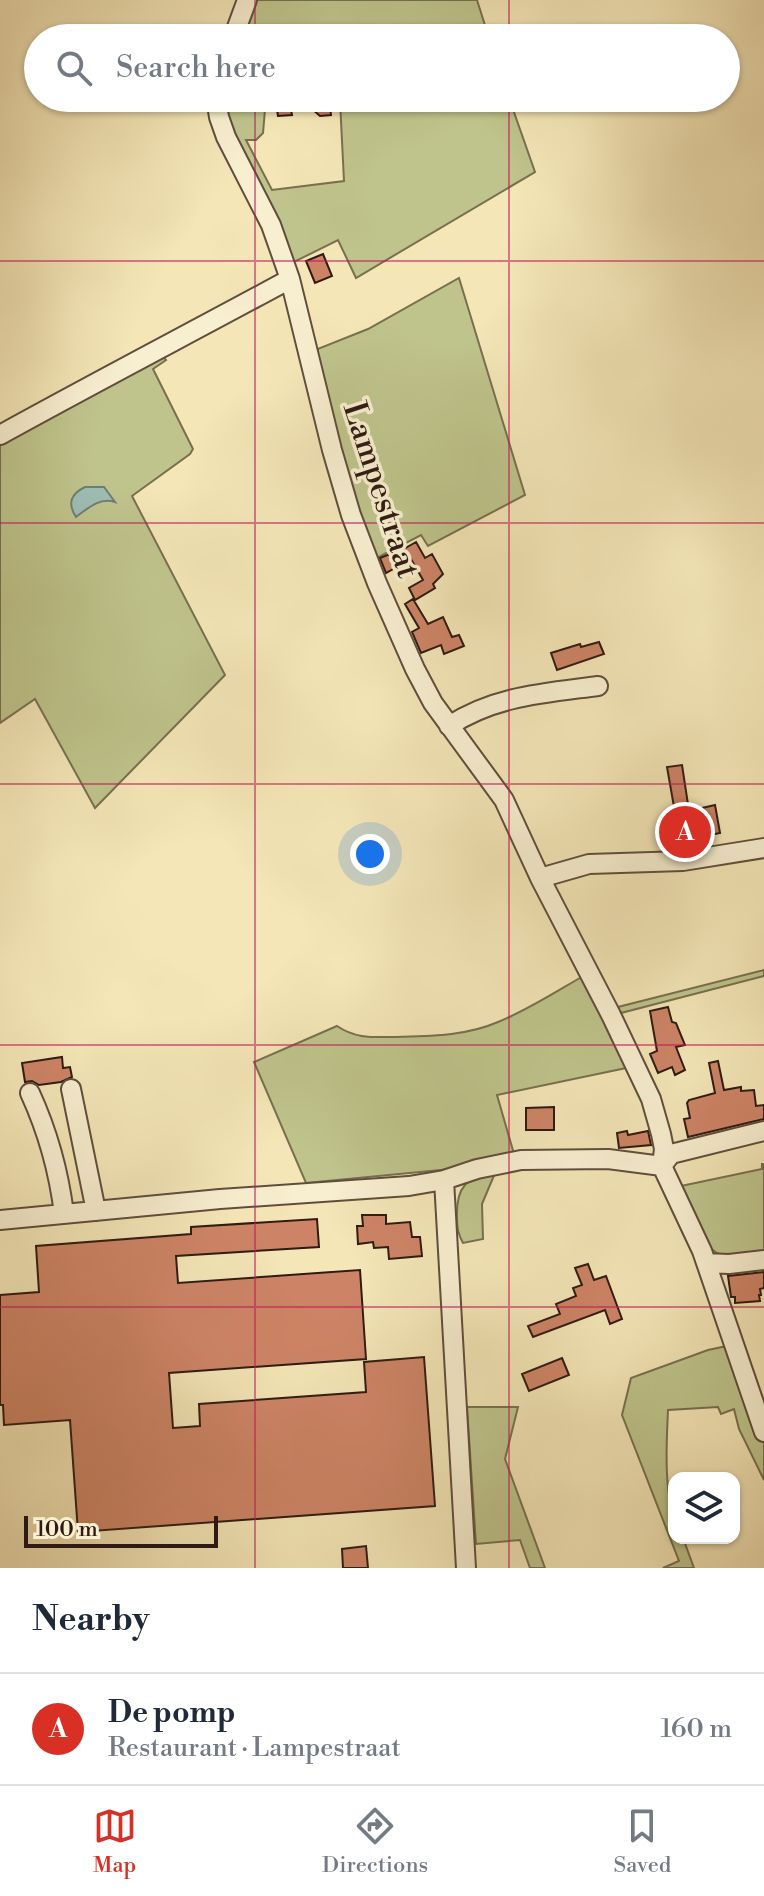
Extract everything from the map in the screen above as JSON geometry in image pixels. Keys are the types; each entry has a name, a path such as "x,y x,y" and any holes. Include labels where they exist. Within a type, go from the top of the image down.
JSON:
{"street":[{"path":"238,24 247,0"},
{"name":"Lampestraat","path":"218,112 226,137 271,225 290,279 332,450 351,515 377,583 415,669 449,726 504,800 651,1099 664,1149 662,1166 706,1263 764,1432"},
{"path":"0,435 290,279"},
{"path":"449,726 468,713 503,700 598,686"},
{"path":"540,878 589,864 683,861 764,848"},
{"path":"71,1089 96,1211"},
{"path":"30,1093 41,1117 64,1214"},
{"path":"0,1220 409,1186 521,1160 608,1159 662,1166 671,1154 764,1131"},
{"path":"444,1180 466,1568"},
{"path":"706,1263 764,1260"}],"green space":[{"path":"250,0 477,0 485,24 243,24"},
{"path":"226,112 265,112 263,133 256,140 246,140 272,190 344,181 341,112 514,112 535,172 356,278 338,240 294,262"},
{"path":"459,278 525,495 428,546 421,535 373,560 360,531 315,350 368,329"},
{"path":"160,353 166,360 153,369 193,449 132,496 225,675 95,808 35,699 0,723 0,438"},
{"path":"764,970 764,976 617,1014 614,1008"},
{"path":"585,975 631,1067 497,1095 514,1154 451,1169 306,1183 254,1062 337,1026 351,1033 372,1037 435,1036 473,1030 520,1012"},
{"path":"762,1164 764,1253 736,1257 719,1254 707,1243 681,1186 762,1169"},
{"path":"495,1173 482,1204 483,1239 463,1243 457,1221 461,1191 477,1177"},
{"path":"727,1346 764,1440 764,1480 739,1429 734,1409 721,1414 718,1407 668,1410 668,1533 622,1415 631,1378"},
{"path":"467,1407 518,1407 505,1459 545,1568 530,1568 520,1540 476,1544"},
{"path":"672,1544 685,1544 694,1568 663,1568 679,1561"}],"water":[{"path":"85,487 104,487 115,502 99,502 76,517 72,499"}],"building":[{"path":"277,112 291,112 292,115 278,116"},
{"path":"316,112 331,112 331,115 320,116"},
{"path":"323,254 332,276 315,283 306,261"},
{"path":"416,542 425,558 432,554 443,574 433,584 435,588 415,600 409,588 423,580 411,559 386,573 380,558 393,555"},
{"path":"413,599 428,624 443,617 452,637 459,635 464,646 444,654 441,645 421,653 412,632 419,628 405,604"},
{"path":"599,642 604,654 557,670 551,653"},
{"path":"682,765 689,811 715,805 720,833 680,841 667,767"},
{"path":"668,1007 672,1022 676,1023 685,1045 676,1047 685,1070 675,1075 672,1067 658,1073 650,1054 657,1051 650,1011"},
{"path":"62,1057 63,1068 70,1067 72,1077 39,1085 32,1081 25,1082 22,1063"},
{"path":"718,1061 724,1090 741,1087 741,1091 754,1090 756,1106 764,1105 764,1119 688,1137 684,1119 690,1118 687,1103 715,1093 709,1063"},
{"path":"554,1107 554,1130 526,1130 526,1108"},
{"path":"627,1131 628,1135 648,1131 651,1145 619,1148 617,1133"},
{"path":"362,1215 386,1215 386,1224 410,1222 412,1237 420,1237 422,1256 389,1259 388,1247 374,1248 373,1242 358,1244 357,1226 363,1226"},
{"path":"317,1219 319,1247 176,1256 178,1283 360,1270 366,1359 169,1373 173,1428 200,1426 199,1404 366,1392 364,1362 424,1357 435,1506 78,1532 70,1420 4,1425 3,1405 0,1405 0,1295 39,1292 36,1246 191,1234 191,1227"},
{"path":"588,1264 594,1280 606,1276 622,1319 610,1324 605,1310 533,1337 528,1326 560,1314 556,1304 576,1296 573,1288 582,1285 575,1268"},
{"path":"764,1272 760,1301 735,1303 728,1276"},
{"path":"562,1358 569,1375 529,1391 522,1374"},
{"path":"366,1546 368,1568 343,1568 342,1549"}],"place":[{"name":"De pomp","path":"685,832"}]}
